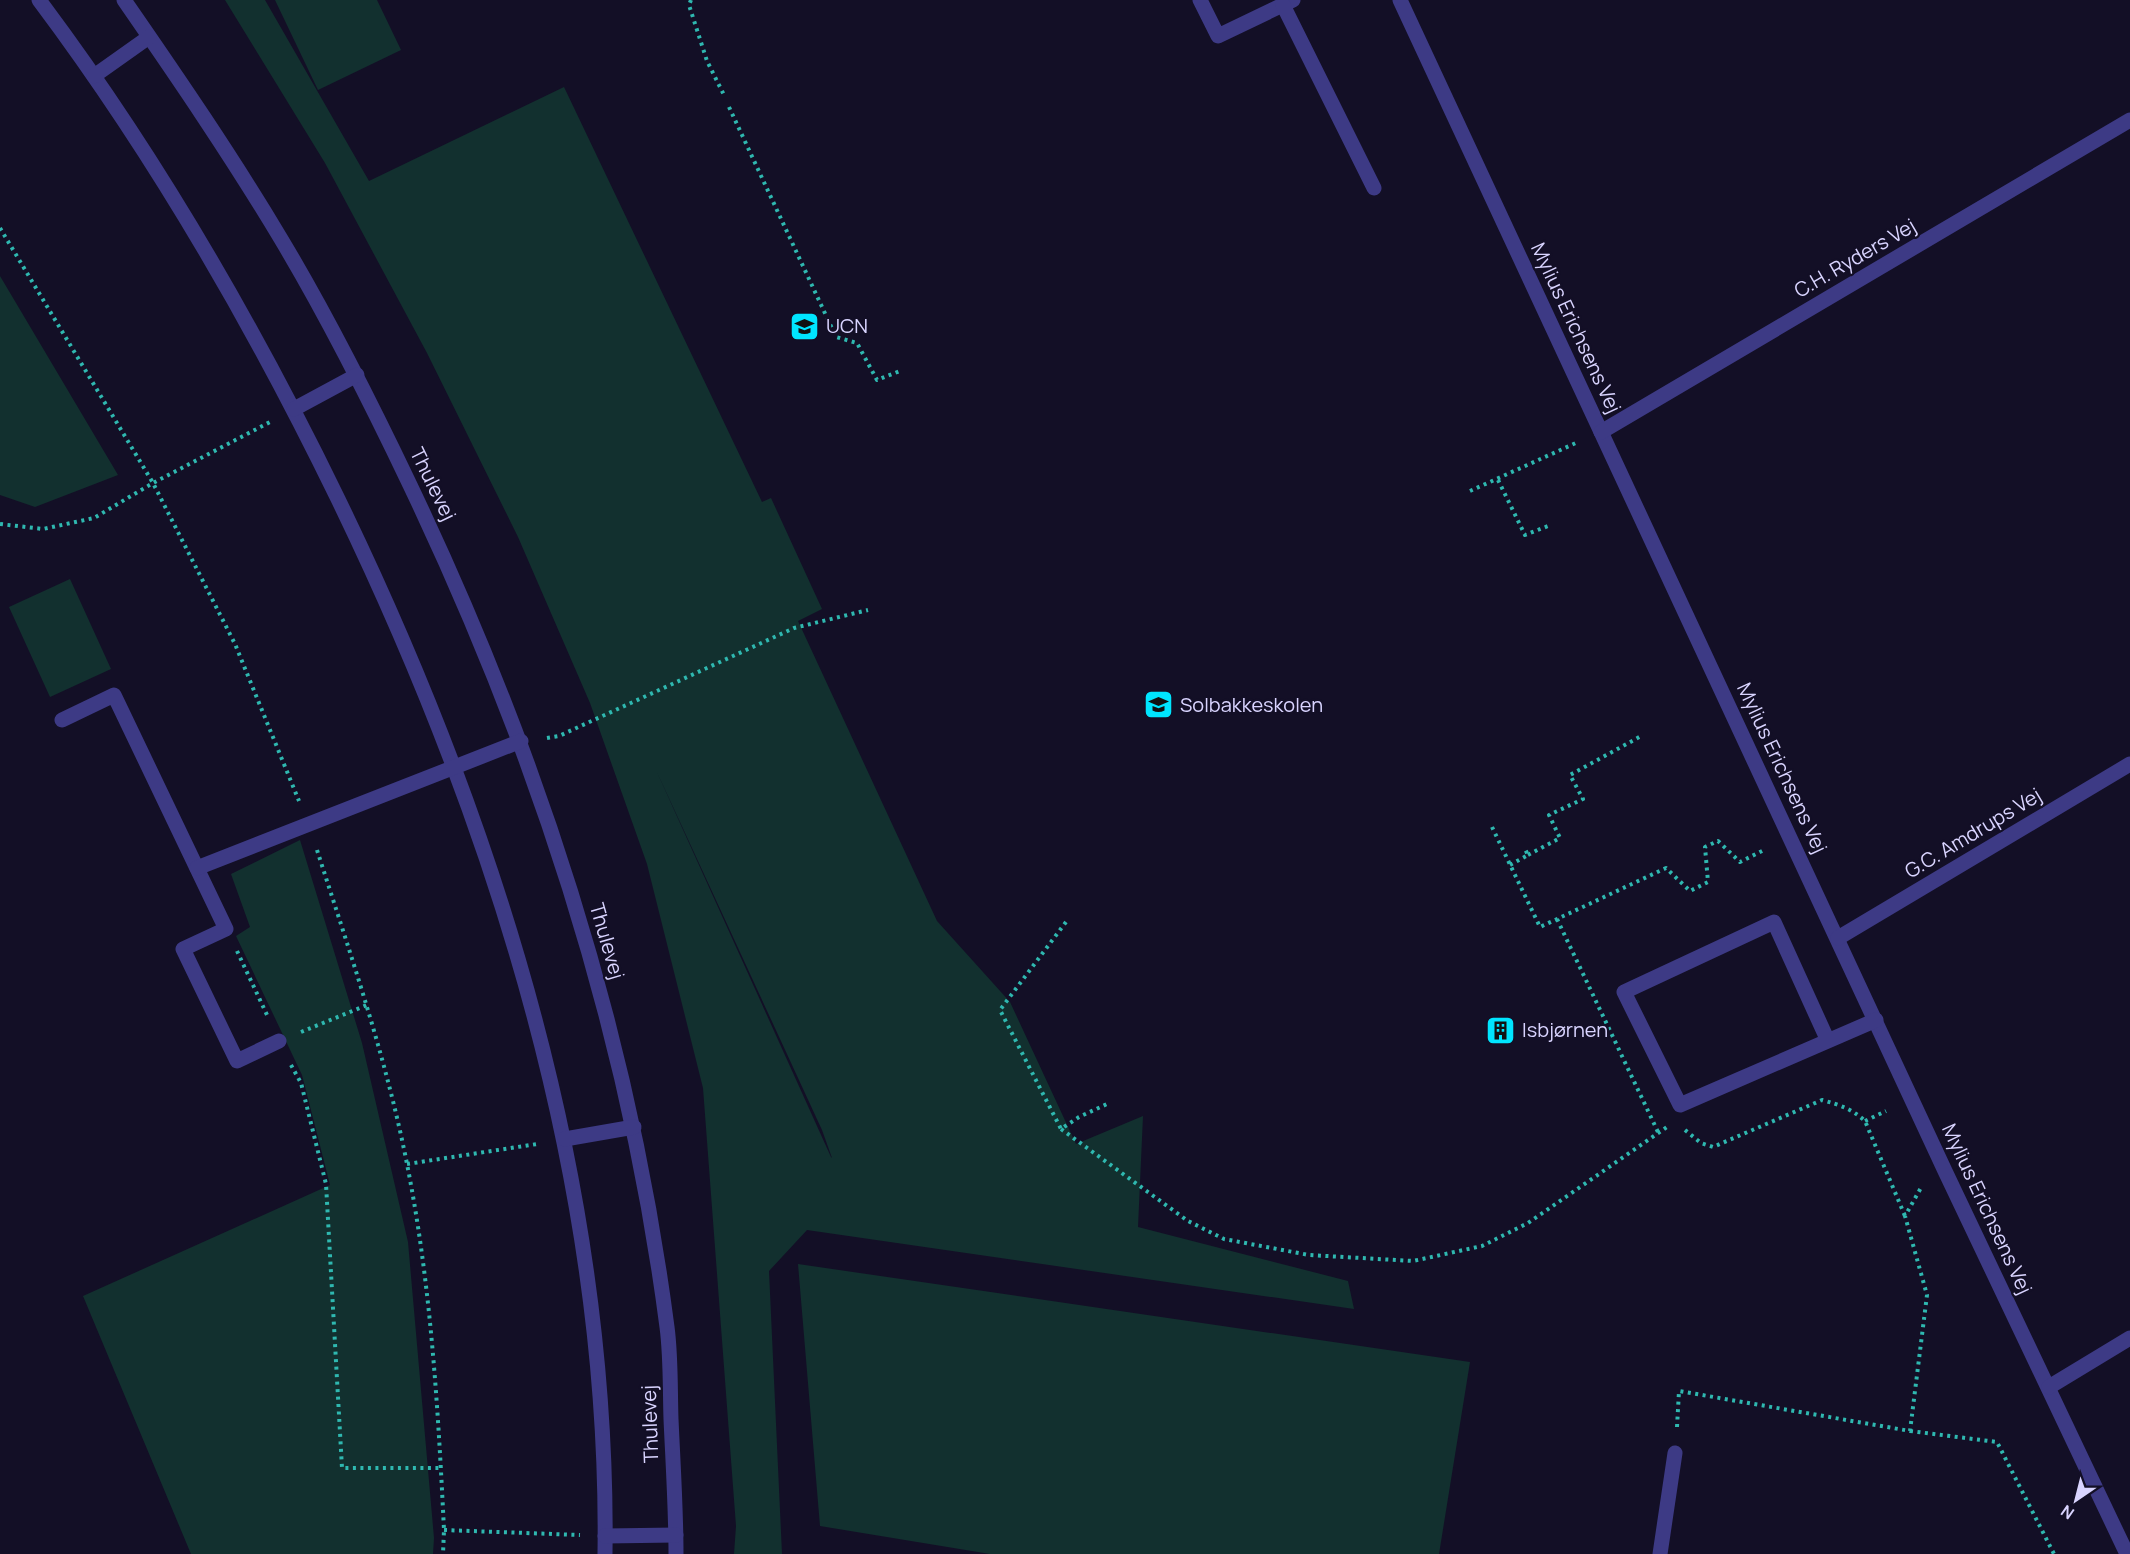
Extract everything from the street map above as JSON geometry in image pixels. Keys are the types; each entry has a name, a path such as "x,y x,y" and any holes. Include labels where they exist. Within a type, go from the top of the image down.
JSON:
{"street":[{"path":"39,0 94,76 195,232 294,409 378,582 453,766 516,953 565,1140 596,1340 604,1554"},
{"name":"Thulevej","path":"124,0 281,239 357,375 441,550 521,741 585,936 634,1127 667,1331 676,1554"},
{"path":"1200,0 1218,36 1288,2 1374,188"},
{"name":"Mylius Erichsens Vej","path":"1400,0 1945,1171 2127,1554"},
{"path":"94,76 149,37"},
{"name":"C.H. Ryders Vej","path":"1601,432 2130,120"},
{"path":"294,409 357,375"},
{"path":"62,720 114,695 226,929 183,949 237,1061 279,1041"},
{"path":"197,868 521,741"},
{"name":"G.C. Amdrups Vej","path":"1838,938 2130,764"},
{"path":"1828,1041 1774,922 1624,992 1680,1105 1828,1041 1876,1020"},
{"path":"565,1140 634,1127"},
{"path":"2049,1387 2130,1338"},
{"path":"1660,1554 1675,1453"},
{"path":"605,1536 676,1535"}],"path":[{"path":"691,0 689,4 707,61 724,97"},
{"path":"729,107 836,337 856,343 877,380 900,371"},
{"path":"0,228 153,483 235,644 308,823 367,1005 407,1164 435,1348 444,1530 443,1554"},
{"path":"0,524 43,529 94,518 153,483 294,409"},
{"path":"1470,491 1601,432"},
{"path":"1498,480 1525,535 1548,526"},
{"path":"521,741 559,736 794,628 868,610"},
{"path":"1510,865 1560,838 1549,815 1583,799 1570,775 1643,735"},
{"path":"1492,827 1540,927 1666,868 1690,891 1708,882 1705,846 1718,841 1740,862 1792,838"},
{"path":"1524,847 1528,855"},
{"path":"1557,919 1658,1133"},
{"path":"1066,922 1000,1010 1061,1129 1188,1221 1224,1239 1309,1255 1413,1261 1482,1246 1519,1227 1675,1122 1680,1105"},
{"path":"226,929 301,1083 326,1184 342,1468 441,1468"},
{"path":"279,1041 367,1005"},
{"path":"1675,1122 1701,1143 1713,1147 1822,1100 1853,1111 1865,1121 1905,1216 1927,1295 1910,1431"},
{"path":"1061,1129 1078,1117 1107,1104"},
{"path":"1865,1121 1886,1111"},
{"path":"407,1164 565,1140"},
{"path":"1905,1216 1923,1185 1945,1171"},
{"path":"1675,1453 1679,1391 1910,1431 1997,1442 2054,1554"},
{"path":"444,1530 605,1536"}],"green space":[{"path":"225,0 265,0 369,181 564,87 762,502 771,498 822,609 798,621 937,921 1010,1002 1076,1144 1143,1116 1138,1227 1348,1281 1354,1309 807,1230 769,1271 782,1554 734,1554 736,1526 703,1088 647,864 590,703 518,537 427,353 325,163","holes":["656,770 822,1130 832,1158"]},
{"path":"275,0 377,0 401,50 318,90"},
{"path":"0,276 118,475 35,507 0,495"},
{"path":"70,579 111,669 50,697 9,607"},
{"path":"300,840 362,1043 408,1242 434,1538 433,1554 191,1554 83,1296 330,1185 302,1075 236,936 250,927 231,874"},
{"path":"798,1264 1470,1362 1439,1554 990,1554 820,1526"}],"place":[{"name":"UCN","path":"805,326"},
{"name":"Solbakkeskolen","path":"1159,705"},
{"name":"Isbjørnen","path":"1501,1030"}]}
